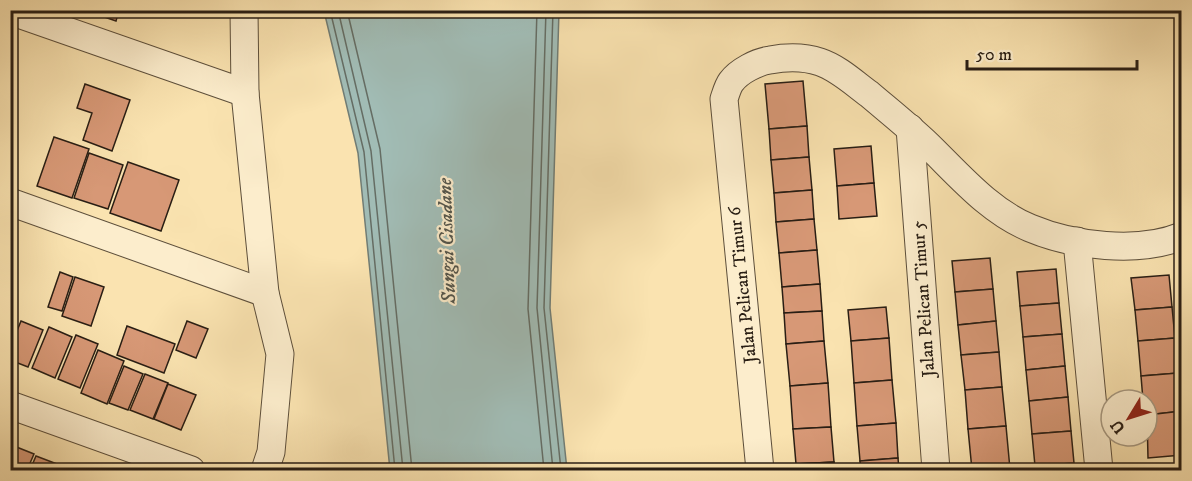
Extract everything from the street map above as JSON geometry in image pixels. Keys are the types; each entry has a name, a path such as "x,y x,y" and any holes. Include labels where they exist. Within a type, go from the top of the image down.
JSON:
{"street":[{"path":"244,10 245,93 265,293 280,354 271,452 265,471"},
{"path":"10,11 245,93"},
{"name":"Jalan Pelican Timur 6","path":"760,471 724,99 731,82 743,71 762,62 783,57 820,62 846,76 910,128"},
{"path":"910,128 981,197 1030,228 1077,241 1141,247 1182,236"},
{"name":"Jalan Pelican Timur 5","path":"910,128 936,471"},
{"path":"10,202 265,293"},
{"path":"1077,241 1099,471"},
{"path":"10,405 191,471"}],"water":[{"name":"Sungai Cisadane","path":"324,11 559,11 550,308 567,470 390,470 358,153"}],"building":[{"path":"94,10 119,10 116,21 93,13"},
{"path":"803,81 807,126 769,129 765,84"},
{"path":"85,84 130,100 112,151 83,140 92,113 77,108"},
{"path":"807,126 809,157 771,160 769,129"},
{"path":"54,137 89,149 72,198 37,186"},
{"path":"871,146 874,183 837,186 834,149"},
{"path":"89,153 123,165 108,209 74,198"},
{"path":"809,157 812,190 774,193 771,160"},
{"path":"128,162 179,180 161,231 110,213"},
{"path":"874,183 877,216 839,219 837,186"},
{"path":"812,190 814,219 776,222 774,193"},
{"path":"814,219 817,250 779,253 776,222"},
{"path":"817,250 820,284 782,287 779,253"},
{"path":"990,258 993,289 955,292 952,261"},
{"path":"1056,269 1059,303 1020,306 1017,272"},
{"path":"60,272 73,277 62,311 48,307"},
{"path":"1169,275 1172,307 1135,310 1131,278"},
{"path":"75,277 104,287 91,326 62,316"},
{"path":"820,284 822,311 784,313 782,287"},
{"path":"993,289 996,321 958,325 955,292"},
{"path":"1059,303 1062,334 1023,337 1020,306"},
{"path":"886,307 889,338 851,341 848,310"},
{"path":"1172,307 1175,338 1138,341 1135,310"},
{"path":"822,311 824,341 786,344 784,313"},
{"path":"21,321 43,330 28,367 10,360 10,348"},
{"path":"187,321 208,329 196,358 176,350"},
{"path":"996,321 999,352 961,355 958,325"},
{"path":"127,326 175,344 164,373 117,355"},
{"path":"49,327 72,337 55,378 32,368"},
{"path":"1062,334 1065,366 1026,370 1023,337"},
{"path":"76,335 98,344 80,388 58,379"},
{"path":"889,338 892,380 854,383 851,341"},
{"path":"1175,338 1178,373 1141,376 1138,341"},
{"path":"824,341 828,383 790,386 786,344"},
{"path":"98,350 124,361 107,404 81,393"},
{"path":"999,352 1002,387 965,390 961,355"},
{"path":"124,366 143,374 128,410 109,403"},
{"path":"1065,366 1068,397 1029,401 1026,370"},
{"path":"1178,373 1182,411 1159,414 1159,388 1142,388 1141,376"},
{"path":"145,374 168,383 153,419 130,410"},
{"path":"892,380 896,423 857,426 854,383"},
{"path":"828,383 831,427 793,429 790,386"},
{"path":"168,384 196,395 181,430 154,419"},
{"path":"1002,387 1006,426 968,429 965,390"},
{"path":"1068,397 1071,431 1032,434 1029,401"},
{"path":"1182,411 1182,455 1148,458 1148,448 1159,448 1159,414"},
{"path":"896,423 898,458 860,461 857,426"},
{"path":"1006,426 1010,469 972,470 968,429"},
{"path":"831,427 834,462 796,464 793,429"},
{"path":"1071,431 1074,463 1035,466 1032,434"},
{"path":"14,446 34,454 27,470 10,470 10,455"},
{"path":"36,456 57,464 55,470 30,470"},
{"path":"898,458 899,470 861,470 860,461"},
{"path":"834,462 835,470 796,470 796,464"}]}
